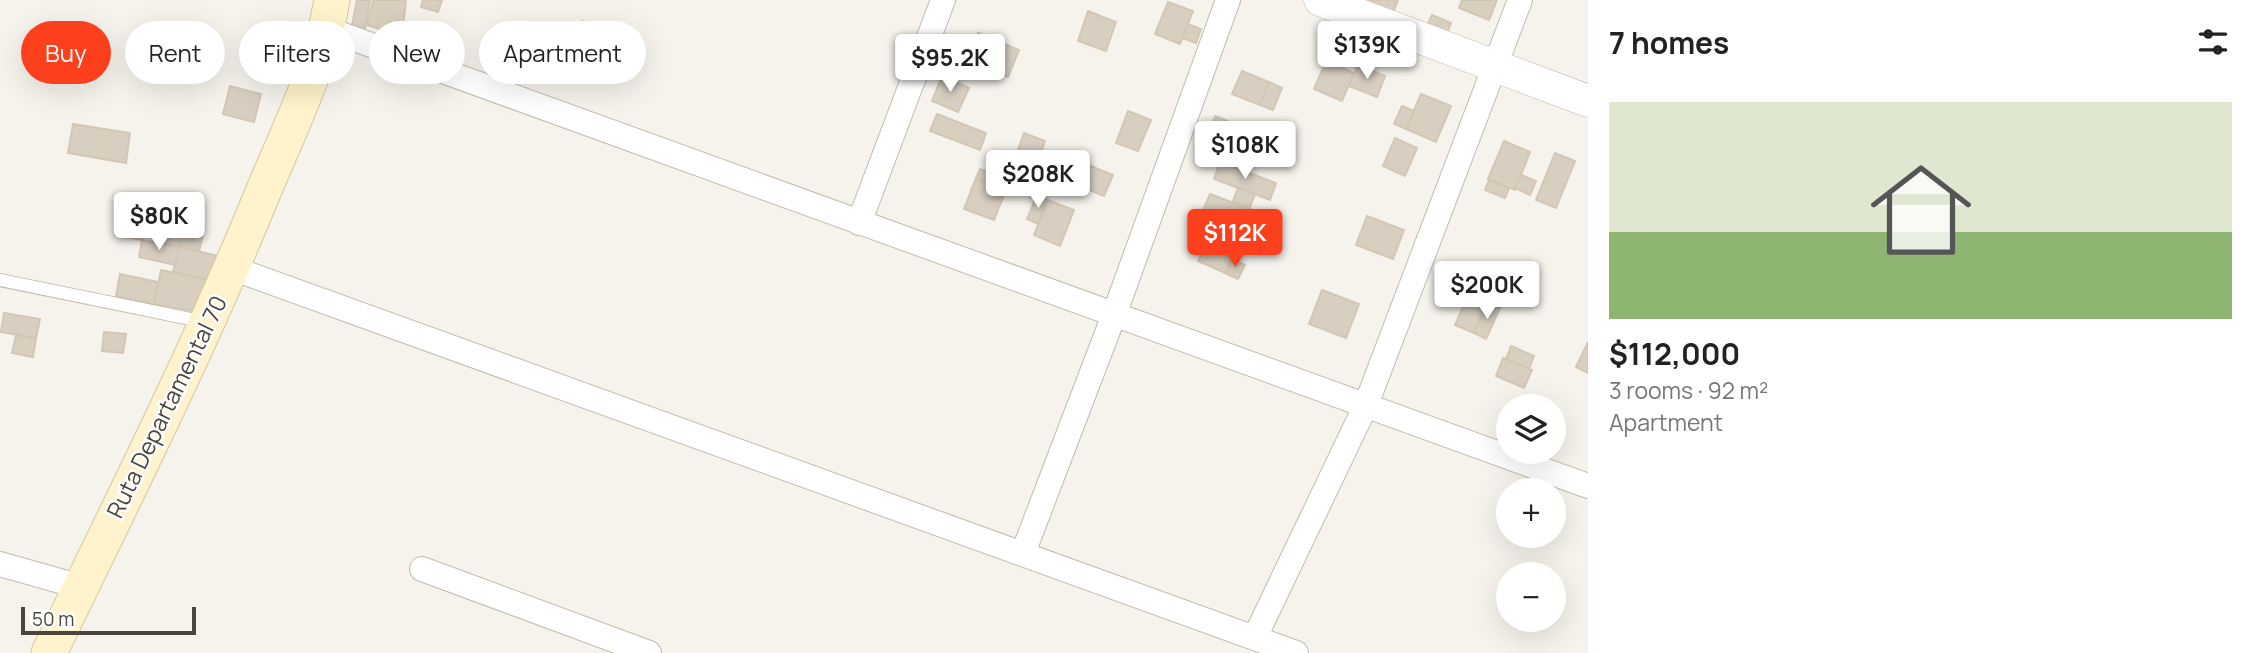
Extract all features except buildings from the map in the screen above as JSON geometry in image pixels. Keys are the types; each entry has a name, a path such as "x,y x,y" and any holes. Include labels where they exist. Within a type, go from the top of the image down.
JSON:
{"main road":[{"name":"Ruta Departamental 70","path":"49,653 232,268 311,75 329,15"}],"street":[{"path":"859,223 943,0"},
{"path":"1023,553 1114,315 1228,0"},
{"path":"1320,0 1588,101"},
{"path":"1255,637 1366,405 1520,0"},
{"path":"329,15 859,223 1588,486"},
{"path":"232,268 1296,653"},
{"path":"0,564 81,587"},
{"path":"422,569 649,653"}],"lane":[{"path":"0,280 207,322"}]}
